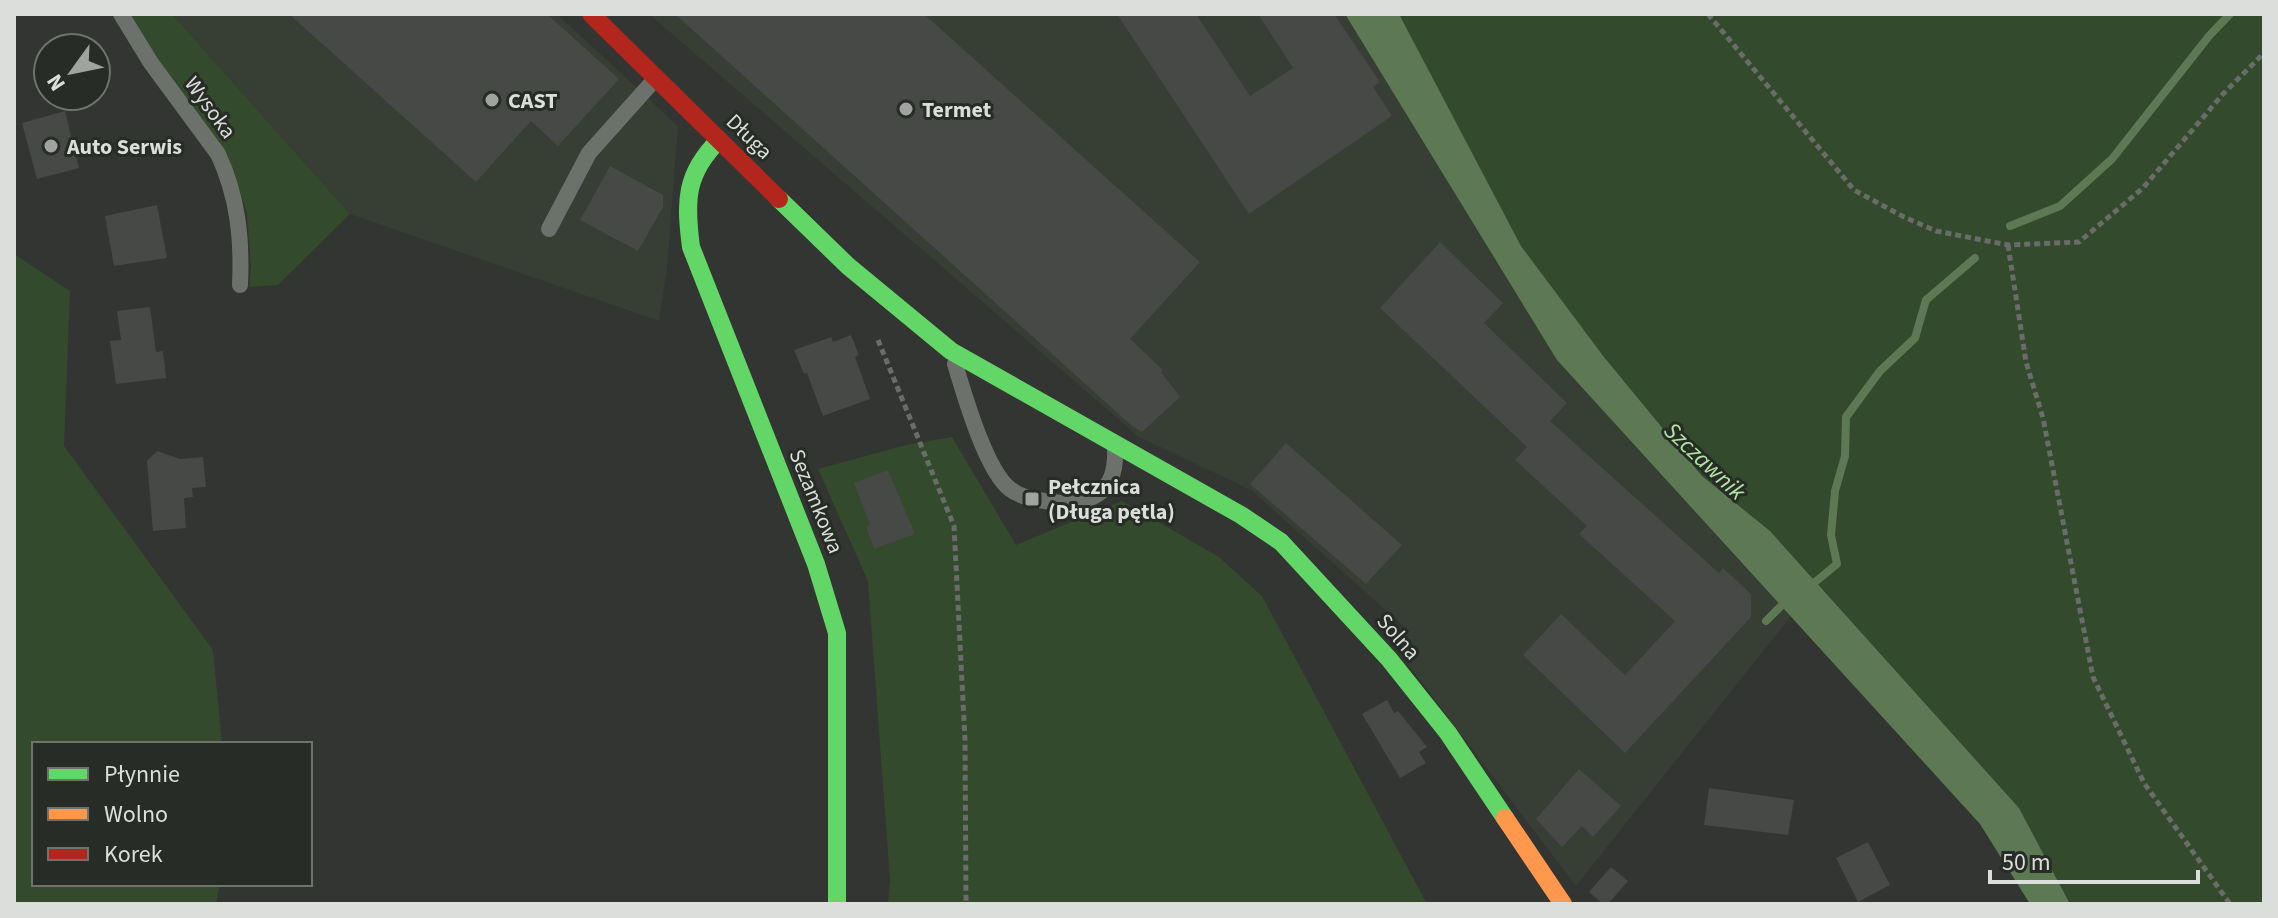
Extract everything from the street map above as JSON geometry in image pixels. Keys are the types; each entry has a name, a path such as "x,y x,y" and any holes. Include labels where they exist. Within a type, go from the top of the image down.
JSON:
{"street":[{"name":"Długa","path":"591,14 848,266 951,351"},
{"name":"Sezamkowa","path":"719,140 697,164 685,205 691,247 816,564 837,633 837,904"},
{"name":"Solna","path":"951,351 1241,515 1281,542 1389,659 1448,733 1563,904"}],"lane":[{"name":"Wysoka","path":"121,14 151,63 218,154 226,171 239,218 240,285"},
{"path":"549,229 589,153 657,78"},
{"path":"951,351 970,412 995,470 1009,488 1032,499 1070,504 1096,496 1110,483 1116,467 1115,445"}],"path":[{"path":"1708,14 1854,190 1936,231 2008,245 2079,242 2143,188 2223,94 2264,53"},
{"path":"2008,245 2026,362 2043,418 2093,677 2144,783 2230,904"},
{"path":"876,334 954,526 965,740 966,904"}],"shaded area":[{"path":"131,14 172,14 350,214 278,285 249,287 251,266 247,213 228,156 161,65"},
{"path":"172,14 557,14 678,126 667,268 659,321 350,214"},
{"path":"649,14 1345,14 1557,360 1792,615 1576,886 1394,646 1409,631 1251,490 1139,437"},
{"path":"1345,14 1399,14 1521,246 1604,357 1702,476 1770,531 2019,808 2070,904 2030,904 1980,824 1557,360"},
{"path":"1399,14 2264,14 2264,904 2070,904 2019,808 1770,531 1702,476 1604,357 1521,246"},
{"path":"14,254 70,291 64,446 213,650 222,742 32,742 32,886 220,886 216,904 14,904"},
{"path":"952,437 1016,545 1122,501 1219,557 1262,596 1427,904 888,904 890,880 868,581 818,469 906,445"}],"building":[{"name":"CAST","path":"289,14 547,14 619,79 558,146 531,121 476,182"},
{"name":"Termet","path":"675,14 924,14 1200,262 1130,339 1163,370 1161,372 1180,397 1142,432 1132,426"},
{"path":"1117,14 1196,14 1250,96 1293,68 1258,14 1334,14 1380,82 1373,87 1392,116 1249,214"},
{"name":"Auto Serwis","path":"65,112 79,168 37,179 22,123"},
{"path":"610,166 663,195 663,207 638,251 580,220"},
{"path":"157,205 167,258 114,266 105,216"},
{"path":"1440,242 1503,303 1484,323 1567,403 1550,421 1719,573 1723,568 1751,594 1751,617 1625,753 1523,655 1561,614 1625,675 1675,621 1579,534 1587,526 1515,460 1527,447 1380,308"},
{"path":"150,307 156,352 163,351 166,378 116,384 110,341 121,340 117,311"},
{"path":"851,335 859,355 855,357 870,399 823,416 807,373 804,374 794,350 831,337 833,342"},
{"path":"1286,443 1402,545 1366,584 1250,484"},
{"path":"157,451 180,459 203,457 206,487 192,488 193,497 184,498 186,528 153,531 147,461"},
{"path":"888,470 915,534 874,549 866,527 870,525 854,483"},
{"path":"1387,700 1394,713 1398,711 1427,747 1419,752 1426,763 1400,778 1362,714"},
{"path":"1579,769 1621,806 1593,837 1582,826 1562,847 1536,819"},
{"path":"1709,788 1794,800 1788,835 1704,825"},
{"path":"1868,842 1890,885 1858,902 1836,858"},
{"path":"1611,867 1628,881 1608,904 1603,904 1589,892"}],"waterway":[{"path":"2010,226 2060,206 2112,159 2209,36 2230,14"},
{"path":"1809,587 1837,564 1831,535 1835,491 1845,456 1846,417 1880,371 1915,338 1926,300 1975,258"},
{"path":"1766,621 1788,599"}],"traffic: fast":[{"path":"719,140 699,165 690,189 688,216 691,247 816,564 837,633 837,904"},
{"path":"779,199 848,266 951,351 1241,515 1281,542 1389,659 1448,733 1505,818"}],"traffic: slow":[{"path":"1505,818 1563,904"}],"traffic: jam":[{"path":"591,14 779,199"}],"place":[{"name":"CAST","path":"492,100"},
{"name":"Termet","path":"906,109"},
{"name":"Auto Serwis","path":"51,146"},
{"name":"Pełcznica (Długa pętla)","path":"1032,499"}],"water label":[{"name":"Szczawnik","path":"1705,461"}]}
